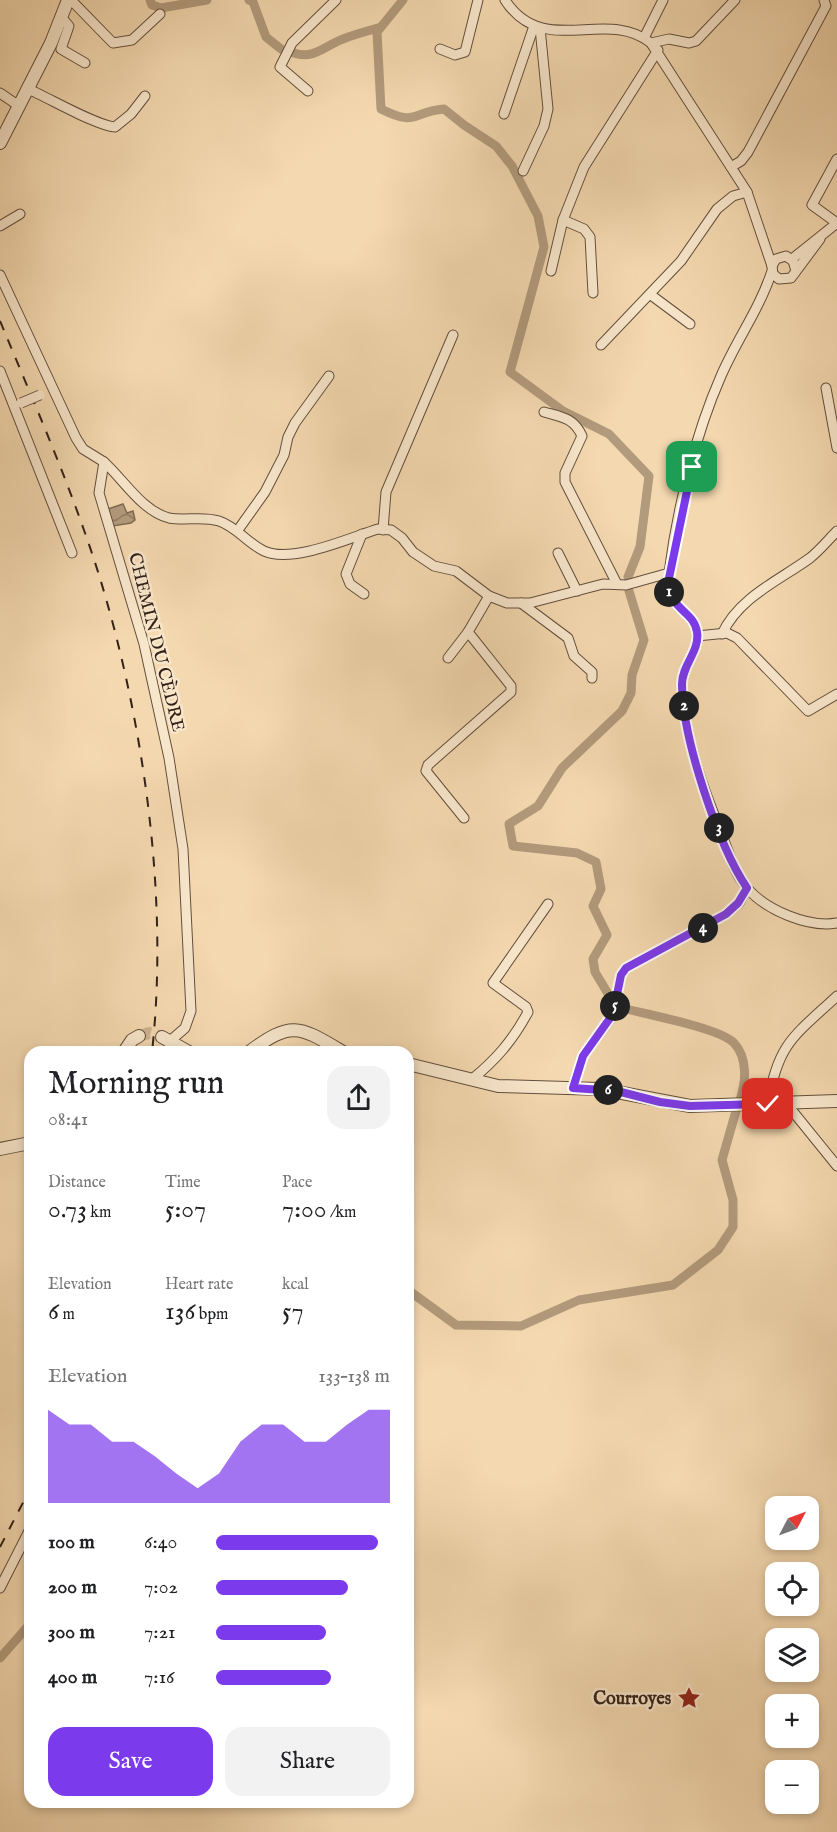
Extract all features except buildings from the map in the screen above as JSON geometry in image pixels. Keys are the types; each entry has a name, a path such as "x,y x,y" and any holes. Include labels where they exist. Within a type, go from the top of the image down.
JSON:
{"street":[{"path":"0,143 70,0 113,43 132,40 160,14"},
{"path":"308,91 280,67 292,43 336,0"},
{"path":"440,49 455,55 465,52 478,0"},
{"path":"505,0 518,17 537,28 615,30 647,40 696,41 735,0"},
{"path":"647,40 663,0"},
{"path":"731,167 741,161 753,143 826,6 824,0"},
{"path":"62,18 69,26 61,49 85,63"},
{"path":"504,114 537,28"},
{"path":"523,171 544,126 548,109 537,28"},
{"path":"647,40 658,50 747,192 767,247 772,268 781,280"},
{"path":"551,271 563,220 584,167 658,50"},
{"path":"28,89 85,115 104,127 115,127 131,114 145,96"},
{"path":"0,93 19,106"},
{"path":"767,247 780,257 792,259 837,223 812,205 837,159"},
{"path":"602,345 681,261 717,209 733,196 747,192"},
{"path":"0,226 20,214"},
{"path":"563,220 584,229 590,237 593,293"},
{"path":"765,293 781,280 791,278 820,238"},
{"path":"780,257 772,268 765,293 722,374 703,422 680,513 669,573 672,600 690,617 697,636 694,650 682,675 694,759 736,872 747,888 765,903 787,914 820,924 837,923"},
{"path":"792,259 796,271"},
{"path":"0,275 83,449 104,462 147,507 162,515 170,518 217,520 238,530 261,550 274,555 293,555 362,534 391,530 402,538 414,552 434,566 456,571 489,596 507,603 521,603 603,584 626,585 669,573"},
{"path":"651,295 690,324"},
{"path":"383,530 386,492 453,335"},
{"path":"0,371 18,405 72,553"},
{"path":"238,530 266,492 295,423 329,376"},
{"path":"826,388 837,448"},
{"path":"18,405 53,390"},
{"path":"544,411 569,418 577,425 582,436 565,473 566,482 616,584"},
{"name":"CHEMIN DU CÈDRE","path":"104,462 99,493 144,644 169,758 183,849 191,1011 185,1028 167,1043"},
{"path":"722,634 735,615 767,586 810,558 837,531"},
{"path":"362,534 346,574 350,584 364,594"},
{"path":"558,554 577,591"},
{"path":"448,658 468,632 489,596"},
{"path":"521,603 568,638 572,653 592,672 592,678"},
{"path":"464,818 428,777 426,768 512,689 468,632"},
{"path":"697,636 722,634 737,638 808,711 837,694"},
{"path":"573,1088 583,1056 613,1014 621,975 626,968 726,914 738,903 747,888"},
{"path":"471,1080 496,1060 516,1034 528,1012 526,1008 493,983 548,904"},
{"path":"768,1104 775,1068 790,1040 837,996"},
{"path":"257,1046 269,1037 294,1029 306,1032 332,1046"},
{"path":"128,1046 139,1036"},
{"path":"414,1066 515,1088 617,1091 660,1102 690,1106 837,1101"},
{"path":"786,1103 837,1166"},
{"path":"0,1149 24,1144"},
{"path":"0,1588 24,1541"}],"water":[{"path":"123,504 127,513 133,511 135,520 131,523 113,526 108,509"}],"waterway":[{"path":"150,0 152,5 161,8 207,0"},
{"path":"249,0 253,2 266,37 281,49"},
{"path":"403,0 377,32 381,109 408,118 444,109 496,146 512,166 538,216 544,247 510,372 563,411 609,434 649,476 640,547 628,577"},
{"path":"294,53 308,55 348,37 381,27"},
{"path":"610,997 595,972 593,959 607,935 593,906 601,889 596,862 577,853 513,846 509,824 538,806 562,768 622,711 631,693 632,675 644,640 629,591"},
{"path":"622,1008 698,1027 726,1037 734,1043 744,1063 744,1086 740,1100"},
{"path":"414,1294 456,1325 521,1326 579,1300 673,1285 718,1250 733,1227 733,1200 722,1160 736,1111"},
{"path":"0,1658 24,1631"}],"tunnel":[{"path":"139,1036 149,1033 162,1037"}],"railway":[{"path":"0,321 77,511 99,575 129,690 149,811 155,873 157,934 152,1046"},
{"path":"0,1547 24,1501"}],"place":[{"name":"Courroyes","path":"689,1698"}],"route":[{"path":"692,467 680,513 669,573 669,592 677,607 690,617 697,632 694,650 682,675 684,705 694,759 736,872 747,888 738,903 726,914 695,933 626,968 621,975 613,1014 583,1056 573,1088 617,1091 660,1102 690,1106 768,1104"}]}
